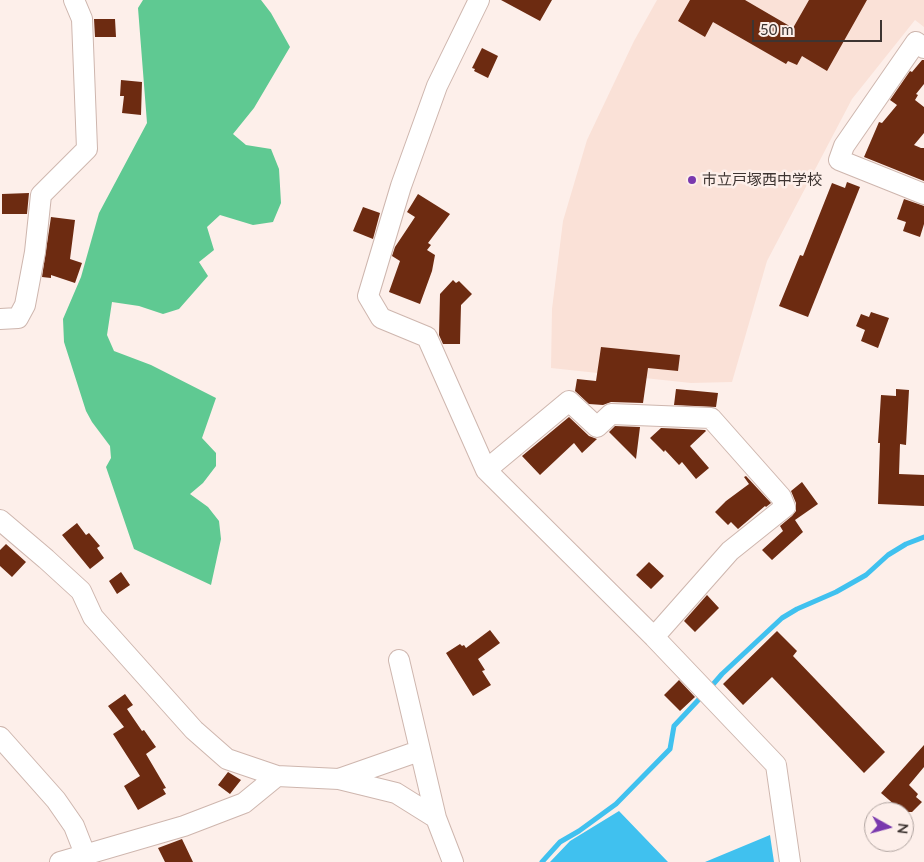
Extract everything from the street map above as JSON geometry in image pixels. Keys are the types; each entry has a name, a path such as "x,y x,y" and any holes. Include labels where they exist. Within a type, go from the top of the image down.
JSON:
{"street":[{"path":"0,319 18,318 25,305 35,252 41,195 87,149 82,19 74,0"},
{"path":"479,0 437,86 401,186 368,296 381,318 427,337 486,470 654,637 776,765 790,862"},
{"path":"924,48 916,42 844,146 839,160 924,194"},
{"path":"486,470 569,401 597,427 611,414 711,418 781,498 786,507 730,551 654,637"},
{"path":"0,520 81,592 93,617 194,730 227,759 277,776 339,779 396,793 436,818"},
{"path":"399,660 436,818 453,862"},
{"path":"0,737 56,800 74,826 85,854"},
{"path":"339,779 419,751"},
{"path":"60,862 184,826 244,803 277,776"}],"shaded area":[{"name":"市立戸塚西中学校","path":"657,0 924,0 924,27 915,20 852,99 767,261 732,382 691,383 551,368 552,309 563,221 587,140 634,41"}],"green space":[{"path":"143,0 261,0 271,13 290,47 254,108 233,134 246,145 271,149 279,169 281,203 273,222 253,225 220,215 207,227 214,250 199,262 208,276 179,309 163,314 139,306 112,302 107,335 114,351 151,365 216,398 202,438 216,453 216,466 203,483 190,494 208,507 219,521 221,539 211,585 134,549 106,467 111,458 110,446 86,411 64,342 63,319 81,277 99,213 147,123 138,8"}],"water":[{"path":"619,811 668,862 550,862 570,841"},
{"path":"770,835 774,862 705,862"}],"building":[{"path":"501,0 552,0 540,21"},
{"path":"690,0 745,0 793,28 809,0 867,0 827,71 802,56 797,65 788,61 786,64 713,22 705,37 678,21"},
{"path":"94,19 115,19 116,37 95,37"},
{"path":"482,48 498,56 488,78 472,68"},
{"path":"924,60 924,84 916,94 918,95 915,100 924,107 924,133 914,145 924,148 924,181 864,157 879,122 882,123 897,105 890,100 910,71 912,72"},
{"path":"121,80 142,82 141,115 122,113 124,96 120,96"},
{"path":"847,182 860,187 808,317 779,306 800,255 803,256 832,183 845,188"},
{"path":"29,193 27,214 2,214 2,194"},
{"path":"418,194 450,214 428,243 431,245 427,250 435,255 432,271 420,304 389,292 400,261 392,256 395,247 415,217 407,212"},
{"path":"904,199 924,206 924,224 920,237 903,231 906,222 897,219"},
{"path":"363,207 380,213 373,239 353,231"},
{"path":"51,217 75,220 70,259 82,263 75,283 51,275 51,278 42,277"},
{"path":"453,280 456,283 459,281 472,294 461,305 460,344 443,344 439,335 440,294"},
{"path":"871,312 889,318 878,348 861,341 865,330 856,326 861,314 869,317"},
{"path":"601,347 680,355 678,371 648,368 643,403 611,402 603,405 589,404 575,391 577,379 596,381"},
{"path":"676,389 718,393 716,407 674,405"},
{"path":"896,389 909,390 906,445 900,444 899,474 924,475 924,506 878,504 880,443 878,443 881,395 896,396"},
{"path":"569,417 589,436 597,439 582,453 574,443 540,475 522,456"},
{"path":"615,426 640,427 636,459 609,432"},
{"path":"661,428 705,430 690,446 709,468 696,479 682,462 679,465 650,438"},
{"path":"746,476 771,503 738,529 731,522 728,525 715,512 749,484 744,477"},
{"path":"802,482 818,504 795,520 803,532 772,560 762,550 783,531 780,526 796,511 796,503 791,491"},
{"path":"77,523 86,535 89,533 100,546 97,548 104,558 90,569 62,535"},
{"path":"6,544 26,562 12,577 0,566 0,550"},
{"path":"649,562 664,576 651,589 636,575"},
{"path":"121,572 130,585 117,594 109,581"},
{"path":"707,595 719,608 695,632 684,621"},
{"path":"490,630 500,643 478,659 485,670 482,671 491,685 473,696 446,653 460,644 466,648"},
{"path":"777,631 797,651 793,656 885,752 864,773 772,677 743,705 723,684"},
{"path":"679,680 695,697 680,711 664,695"},
{"path":"125,694 133,705 127,709 156,747 146,754 166,788 163,789 166,794 138,810 124,786 140,776 113,734 124,727 108,706"},
{"path":"924,745 924,767 909,785 918,794 916,797 922,802 914,810 914,802 891,802 881,793"},
{"path":"228,772 241,780 230,794 218,785"},
{"path":"182,839 193,862 165,862 158,848"}],"waterway":[{"path":"709,689 722,674 782,618 866,575 888,555 906,544 924,537"},
{"path":"542,862 560,842 579,831 616,804 670,749 674,726 703,695"}],"place":[{"name":"市立戸塚西中学校","path":"692,180"}]}
